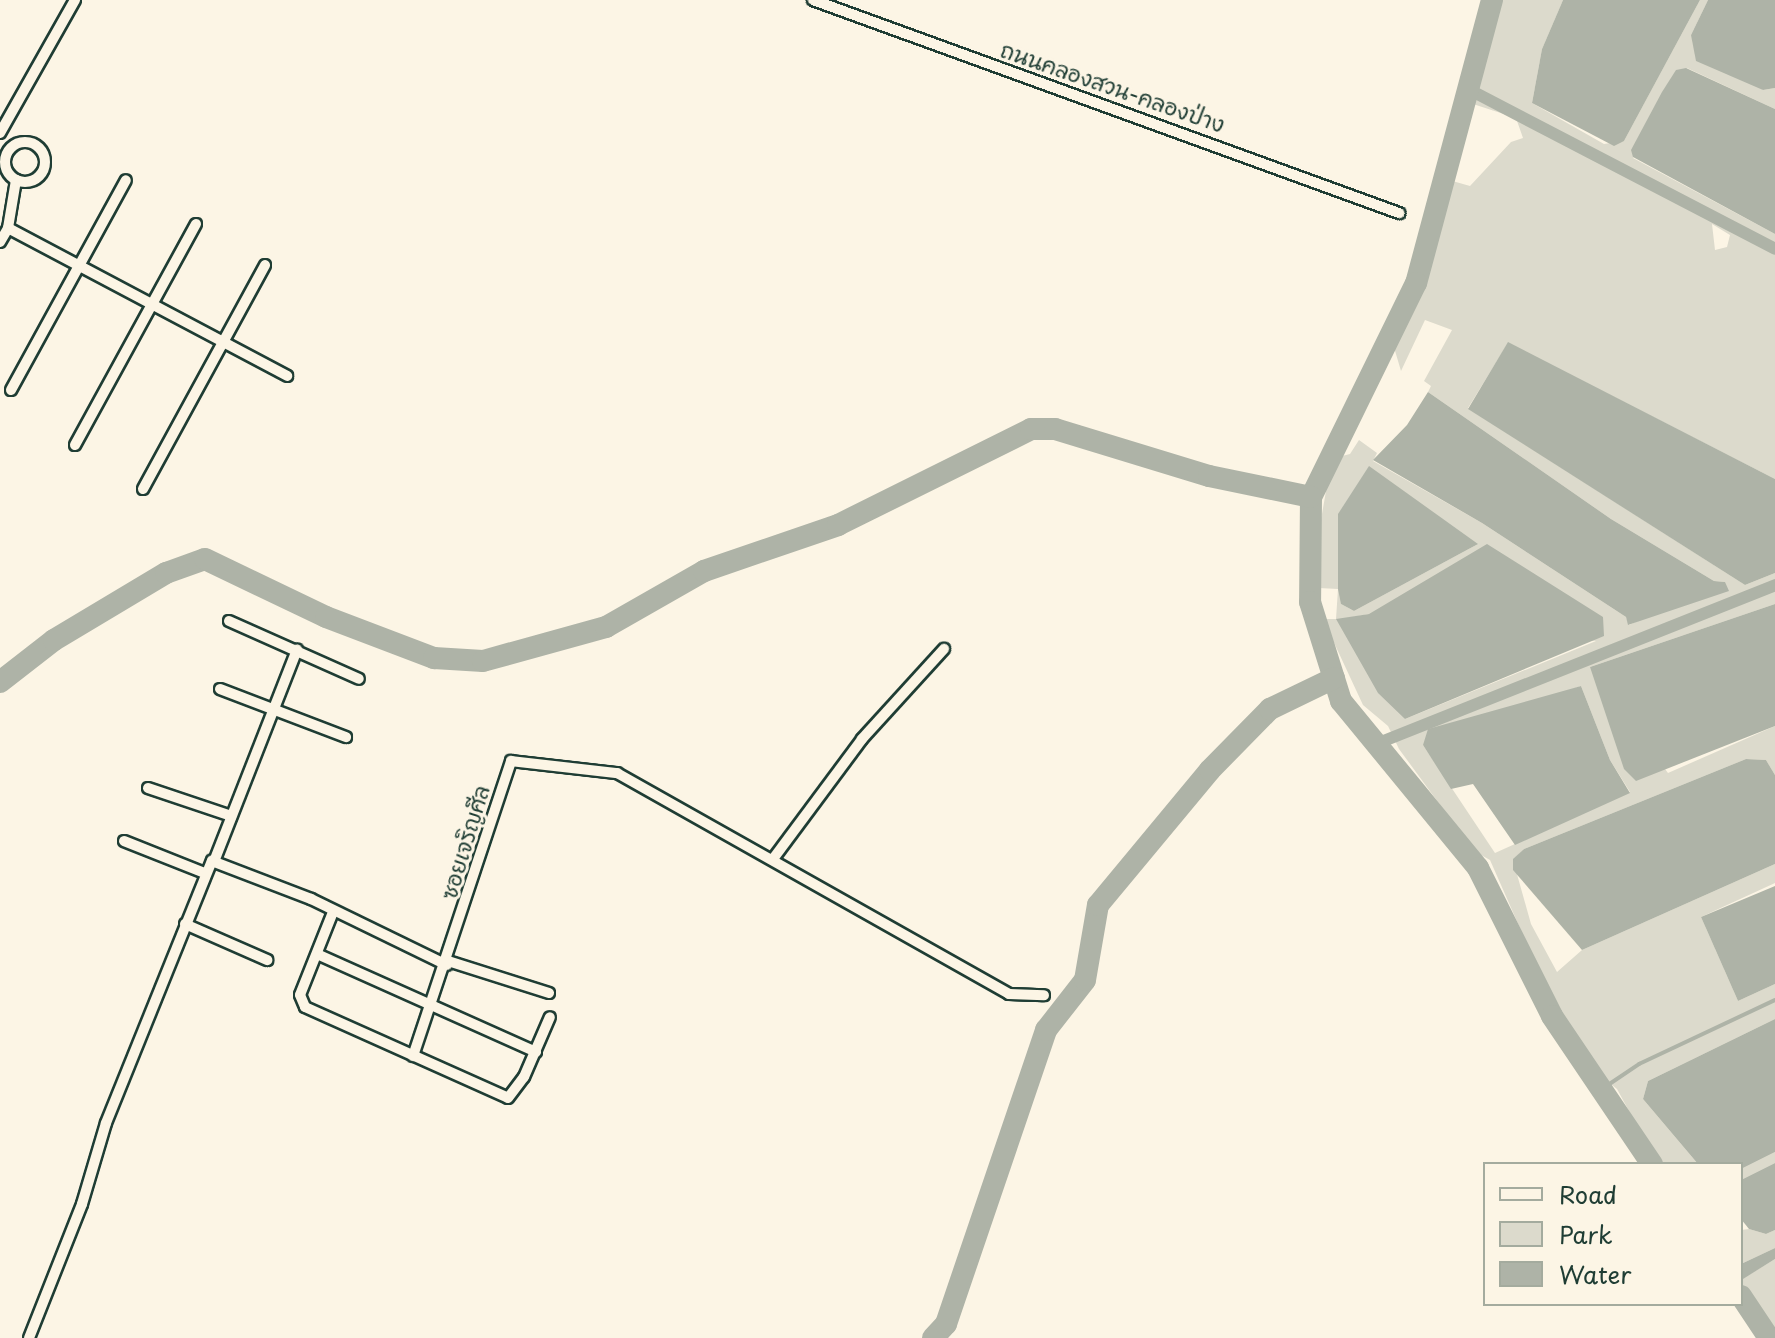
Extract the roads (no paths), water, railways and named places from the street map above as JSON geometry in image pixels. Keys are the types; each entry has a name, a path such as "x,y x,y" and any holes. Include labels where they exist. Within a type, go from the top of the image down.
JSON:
{"street":[{"path":"0,133 75,0"},
{"name":"ถนนคลองสวน-คลองป่าง","path":"813,0 1399,213"},
{"path":"0,242 8,228 16,180 6,167 4,147 30,143 44,157 39,176 16,180"},
{"path":"11,390 126,180"},
{"path":"75,445 196,224"},
{"path":"8,228 78,268 287,376"},
{"path":"143,489 265,265"},
{"path":"229,621 359,679"},
{"path":"773,859 868,732 944,649"},
{"path":"29,1338 185,924 205,873 215,859 272,707 297,650"},
{"path":"220,689 346,737"},
{"name":"ซอยเจริญศีล","path":"448,963 511,761 617,773 1009,994 1044,995"},
{"path":"148,788 231,816"},
{"path":"124,841 205,873"},
{"path":"215,859 448,963 549,993"},
{"path":"333,912 300,995 302,1005 508,1098 536,1052 550,1017"},
{"path":"185,924 267,960"},
{"path":"317,954 536,1052"},
{"path":"413,1056 448,963"}],"water":[{"path":"1563,0 1700,0 1624,141 1614,146 1532,103 1542,49"},
{"path":"1708,0 1775,0 1775,88 1763,90 1696,61 1691,35"},
{"path":"1686,68 1775,109 1775,234 1633,157 1631,150 1662,92 1676,70"},
{"path":"1508,342 1775,479 1775,573 1745,585 1468,409"},
{"path":"1428,392 1611,519 1714,581 1725,582 1729,591 1628,625 1626,617 1482,523 1373,460 1407,425"},
{"path":"1369,466 1478,544 1354,611 1341,604 1338,589 1338,514"},
{"path":"1487,544 1603,617 1604,636 1405,719 1378,693 1336,619 1369,614"},
{"path":"1775,604 1775,726 1636,781 1624,769 1590,667"},
{"path":"1581,686 1610,760 1630,793 1515,845 1473,784 1451,789 1423,745 1428,729"},
{"path":"1746,759 1766,760 1775,775 1775,864 1582,950 1513,870 1513,859 1524,849"},
{"path":"1775,886 1775,984 1738,1001 1701,917"},
{"path":"1775,1019 1775,1152 1743,1168 1743,1162 1696,1162 1643,1099 1648,1081"},
{"path":"1775,1163 1775,1230 1766,1234 1749,1229 1743,1222 1743,1179"},
{"path":"1775,1248 1775,1259 1743,1279 1743,1263"}],"waterway":[{"path":"1492,0 1416,283 1311,497 1310,602 1341,701 1478,868 1552,1016 1651,1162"},
{"path":"1468,89 1775,249"},
{"path":"0,682 54,640 166,573 205,559 326,617 434,658 483,661 606,627 704,571 838,525 1031,429 1055,429 1209,476 1311,497"},
{"path":"1376,744 1775,585"},
{"path":"933,1338 946,1324 1046,1030 1085,980 1098,905 1210,770 1270,709 1334,678"},
{"path":"1602,1089 1639,1064 1775,1000"},
{"path":"1743,1299 1769,1338"}]}
